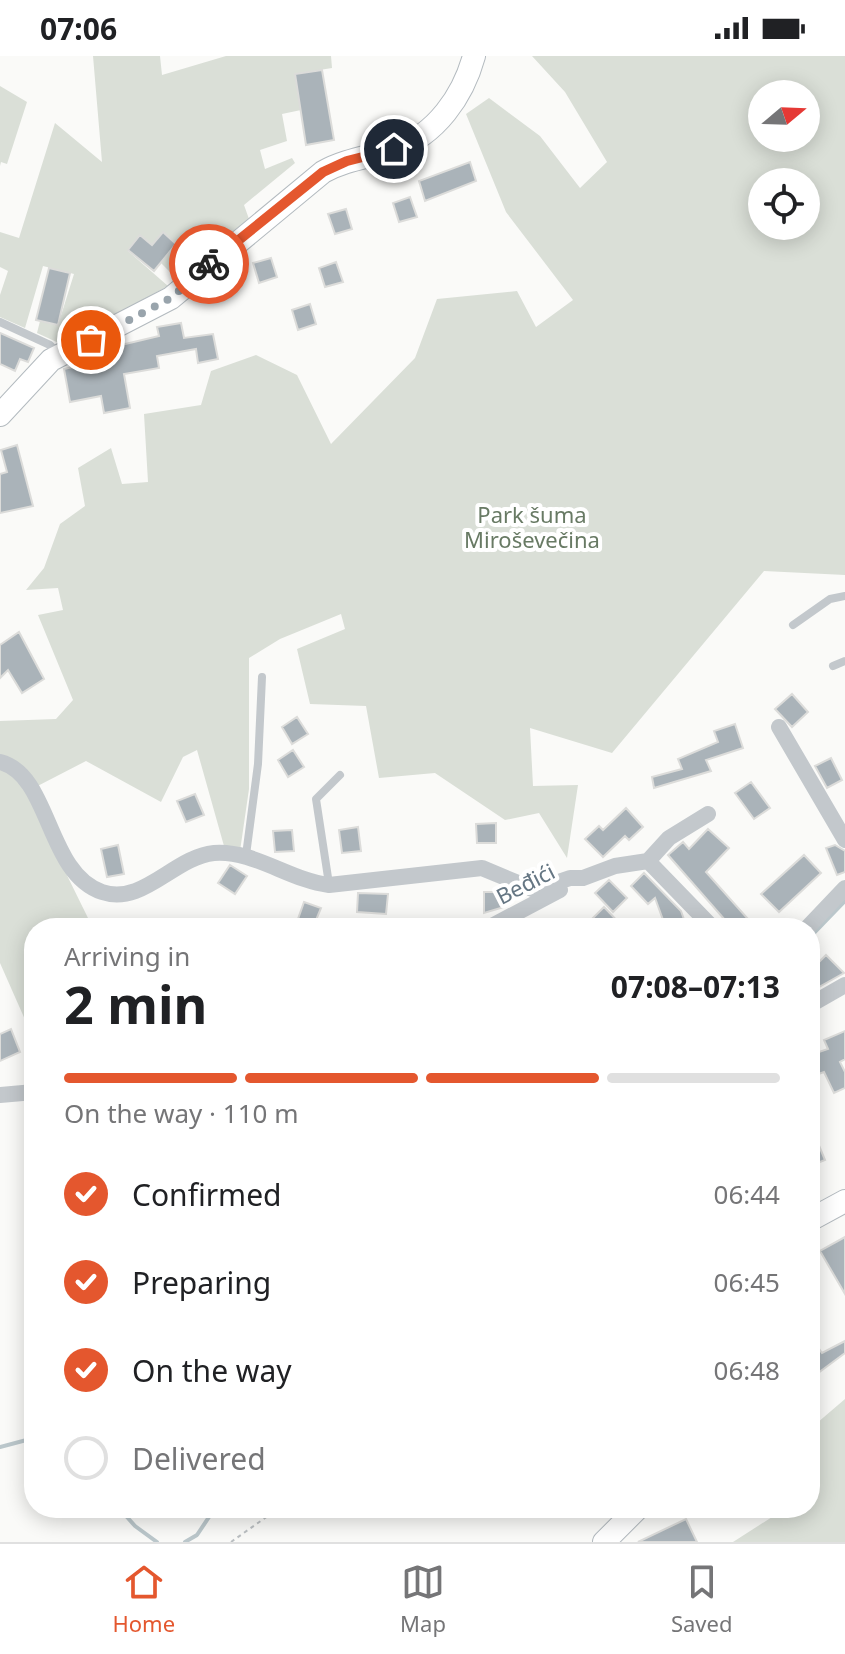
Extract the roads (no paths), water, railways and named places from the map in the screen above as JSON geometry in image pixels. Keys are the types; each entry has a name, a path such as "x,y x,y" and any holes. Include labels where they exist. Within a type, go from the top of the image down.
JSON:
{"street":[{"path":"0,415 35,373 59,355 171,298 323,172 408,144 425,133 457,96 474,56"},
{"path":"779,727 845,840"},
{"path":"0,762 25,779 72,871 102,892 128,893 142,889 191,859 215,853 246,855 304,882 329,885 482,868 535,890 615,866 648,861 669,838 708,814"},
{"path":"648,861 703,918"},
{"name":"Beđići","path":"507,918 583,878"},
{"path":"816,918 845,888"},
{"path":"820,999 845,985"},
{"path":"0,1095 24,1093"},
{"path":"820,1215 845,1201"},
{"path":"604,1542 628,1518"}],"lane":[{"path":"0,322 50,345 59,355"},
{"path":"793,625 830,599 845,596"},
{"path":"833,666 845,661"},
{"path":"246,855 258,764 262,677"},
{"path":"329,885 316,799 340,775"}],"waterway":[{"path":"820,927 845,901"},
{"path":"0,1447 24,1441"},
{"path":"128,1518 157,1542"},
{"path":"185,1542 197,1535 208,1518"}],"park label":[{"name":"Park šuma Miroševečina","path":"532,526"}]}
